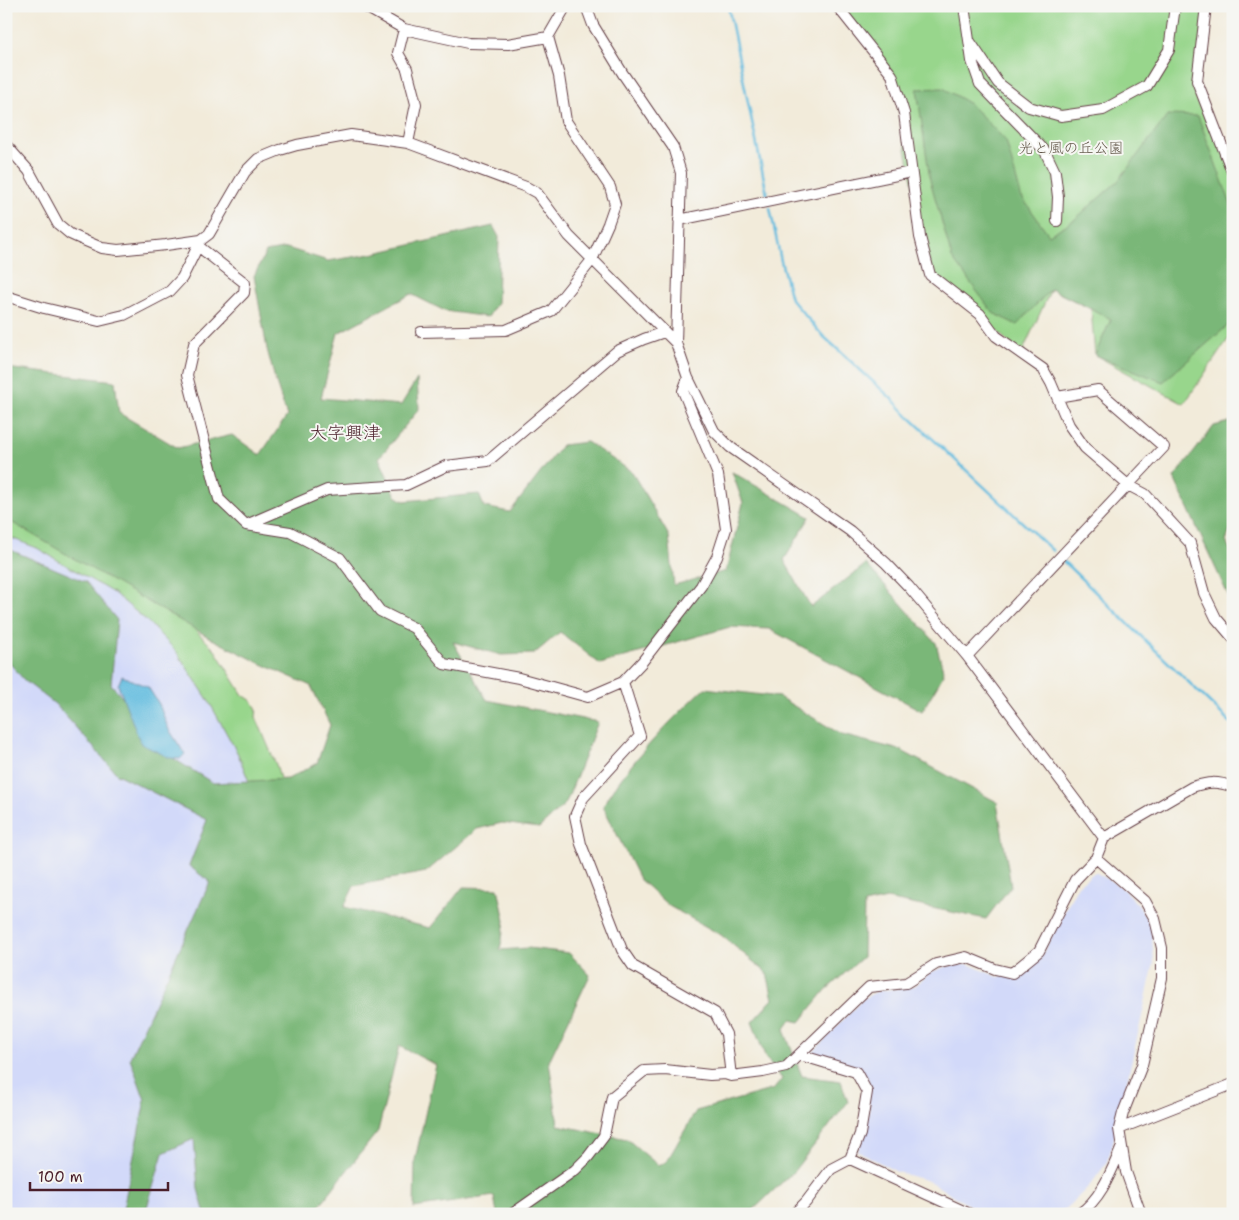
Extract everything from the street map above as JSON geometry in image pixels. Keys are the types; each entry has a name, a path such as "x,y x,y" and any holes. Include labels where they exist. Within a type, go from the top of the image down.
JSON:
{"street":[{"path":"364,6 404,29 468,43 508,44 548,37"},
{"path":"421,332 506,330 542,315 551,311 592,260 615,204 610,186 566,120 559,76 548,37 566,6"},
{"path":"586,6 593,25 623,74 673,147 681,173 676,343 688,378 714,431 730,448 850,531 886,562 910,587 967,656 1104,838"},
{"path":"837,6 892,75 904,113 920,237 930,275 980,314 996,336 1043,369 1068,425 1085,448 1128,485 1145,494 1190,543 1204,593 1216,618 1233,638"},
{"path":"964,6 972,61 980,84 1045,151 1055,172 1058,221"},
{"path":"969,40 998,83 1029,107 1061,116 1103,110 1147,86 1169,50 1175,6"},
{"path":"1206,6 1198,81 1233,174"},
{"path":"404,29 398,53 407,70 416,104 408,143"},
{"path":"6,296 99,322 124,315 170,291 182,278 199,243 209,234 244,172 258,159 289,147 352,135 408,143 526,187 537,193 570,236 592,260 676,343"},
{"path":"6,144 29,171 58,224 70,234 102,248 118,250 199,243 245,283 244,293 194,344 187,375 219,499 246,525 290,532 340,558 380,611 414,628 444,664 519,678 588,696 623,682 648,655 701,586 717,557 726,529 718,475 683,391 688,378"},
{"path":"679,220 911,172"},
{"path":"246,525 327,490 406,485 446,466 488,461 617,351 664,332"},
{"path":"967,656 1164,447 1098,390 1057,397"},
{"path":"623,682 640,736 583,798 575,816 581,844 622,950 633,966 715,1013 726,1034 731,1076"},
{"path":"512,1214 575,1170 588,1157 604,1136 612,1096 644,1071 665,1070 731,1076 786,1067 869,987 906,983 936,964 966,957 994,969 1012,973 1039,951 1075,880 1096,858 1104,838 1192,787 1208,782 1233,787"},
{"path":"1096,858 1145,901 1155,919 1162,948 1162,978 1142,1066 1123,1113 1119,1129 1126,1172 1141,1214"},
{"path":"794,1214 806,1202 831,1169 850,1159 860,1134 867,1092 856,1072 800,1055"},
{"path":"1119,1129 1233,1084"},
{"path":"1079,1214 1095,1199 1112,1170 1121,1149"},
{"path":"850,1159 970,1214"}],"shaded area":[{"path":"6,519 142,598 265,775 234,1214 6,1214"},
{"path":"1095,872 1121,887 1138,905 1151,924 1154,963 1112,1147 1106,1164 1091,1184 1067,1208 1056,1214 983,1214 929,1181 897,1172 858,1151 869,1114 868,1078 859,1069 812,1053 863,999 878,991 915,986 931,972 948,966 968,964 998,977 1025,973 1042,955 1078,885"}],"green space":[{"name":"光と風の丘公園","path":"837,6 1206,6 1197,81 1233,174 1233,332 1184,404 1095,355 1091,309 1051,289 1021,355 980,314 930,275 892,75"},
{"path":"943,88 970,104 1006,141 1021,196 1049,235 1074,220 1118,181 1168,115 1198,116 1233,210 1233,321 1163,382 1095,355 1111,319 1051,289 1017,325 993,313 952,258 930,180 917,89"},
{"path":"493,226 499,237 497,303 488,317 445,311 411,294 338,333 321,398 401,405 417,379 419,409 379,458 396,496 404,501 479,494 484,507 510,512 562,445 587,442 632,472 669,536 674,585 726,571 743,503 732,472 810,517 784,560 811,607 866,564 936,643 944,674 922,711 769,629 730,627 600,664 560,632 534,654 501,655 453,642 487,700 598,722 566,803 539,828 502,823 477,829 426,872 354,886 344,907 430,928 463,887 498,888 505,921 500,950 528,948 569,953 590,975 549,1061 558,1125 627,1139 659,1166 667,1161 696,1111 774,1089 782,1079 765,1056 752,1022 773,999 767,973 721,935 669,906 639,879 603,806 637,759 663,729 705,688 779,697 842,735 900,750 997,802 1011,886 986,919 887,899 864,904 863,957 826,990 800,1022 791,1020 784,1030 802,1076 841,1081 848,1102 794,1171 749,1214 497,1214 494,1196 414,1208 415,1160 436,1065 399,1046 378,1131 316,1210 318,1214 205,1214 198,1189 194,1139 163,1153 145,1214 122,1214 145,1100 130,1058 210,882 189,866 207,820 117,774 55,704 25,681 6,659 6,548 86,582 117,620 111,684 174,759 213,783 288,779 317,763 330,725 311,686 212,639 6,519 6,368 115,381 119,413 178,448 232,435 260,455 287,416 267,349 254,276 266,252 287,248 328,261 371,254"},
{"path":"1233,421 1233,523 1226,541 1233,556 1233,606 1174,478 1214,426"},
{"path":"6,516 161,595 215,650 243,695 252,701 257,709 256,717 277,767 298,848 258,804 238,754 207,698 176,651 147,621 115,594 37,548 6,536"}],"water":[{"path":"122,676 148,687 159,704 168,728 185,754 180,759 170,758 141,744 118,685"}],"waterway":[{"path":"728,6 767,194"},
{"path":"770,208 791,299 822,335 1053,551"},
{"path":"1063,561 1233,726"},
{"path":"1233,812 1228,844 1233,855"}],"district":[{"name":"大字興津","path":"345,433"}]}
